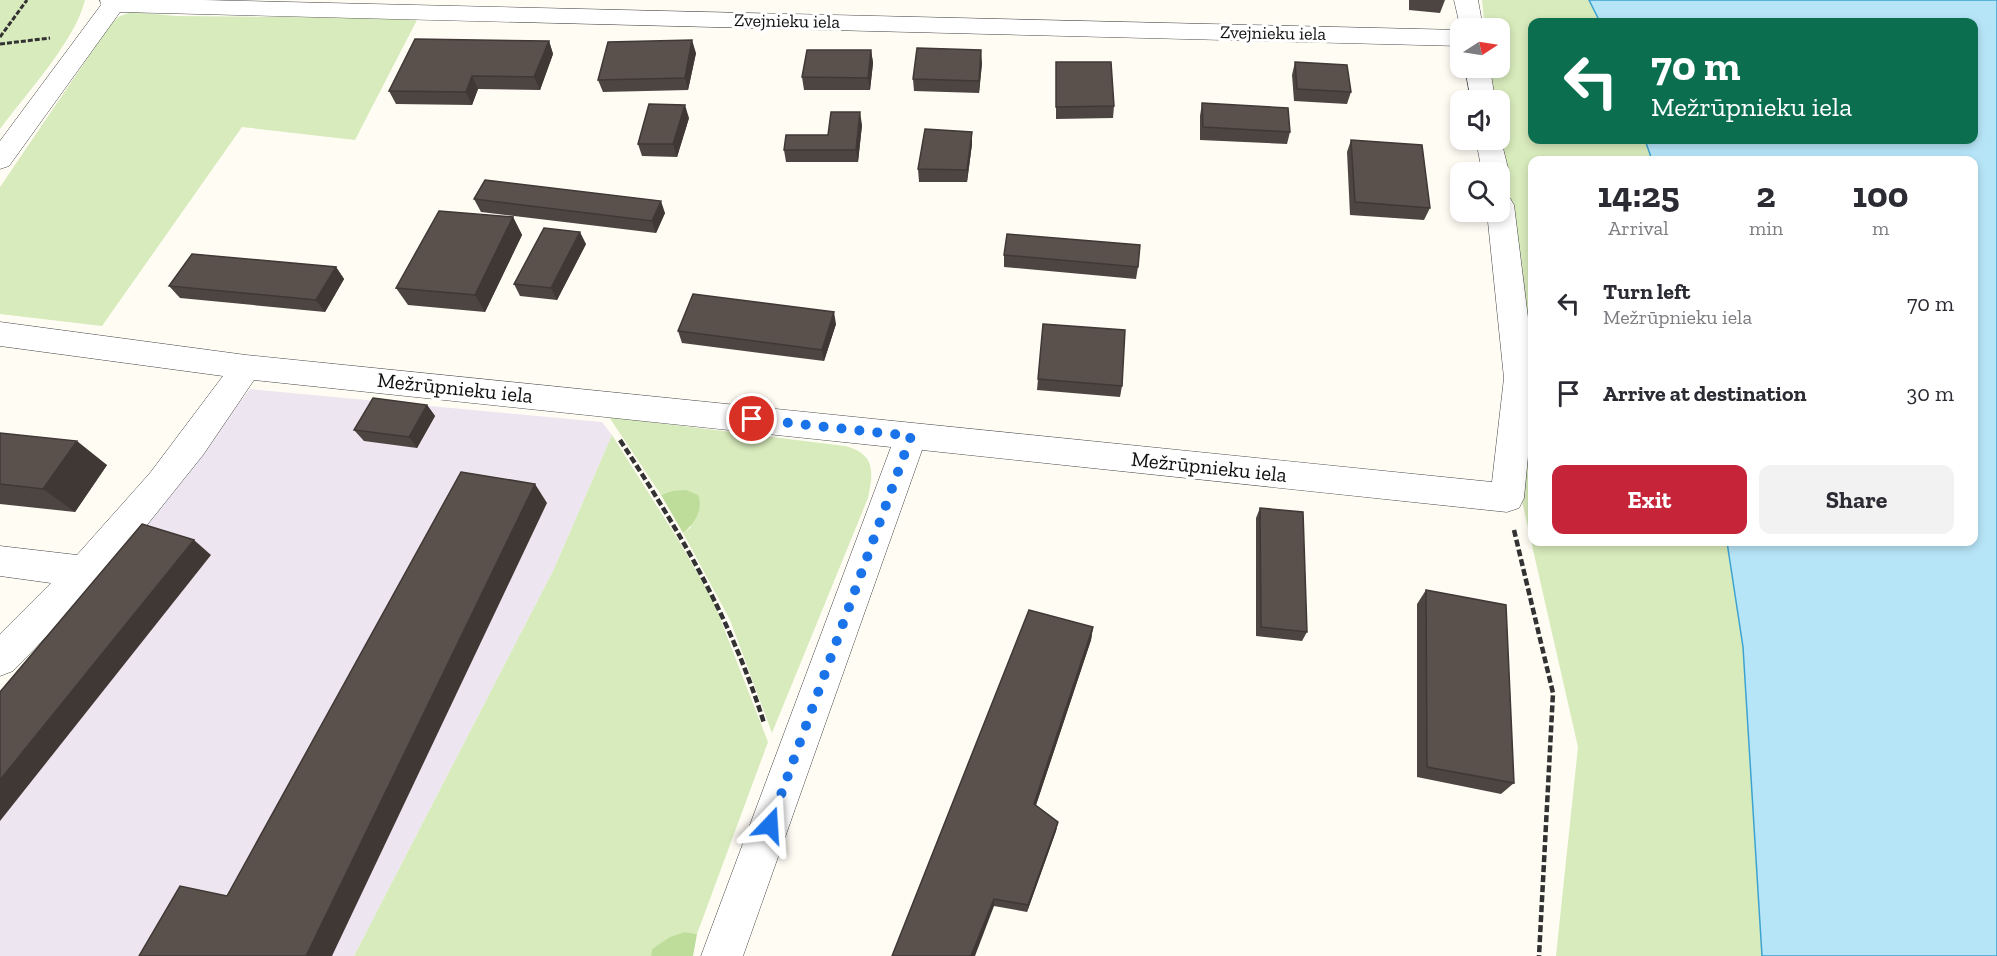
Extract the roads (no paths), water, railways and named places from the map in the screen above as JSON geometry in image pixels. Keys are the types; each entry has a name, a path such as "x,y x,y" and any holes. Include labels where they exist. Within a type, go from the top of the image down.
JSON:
{"street":[{"path":"1466,0 1469,18"},
{"path":"0,160 93,33 112,3"},
{"name":"Zvejnieku iela","path":"112,3 1450,38"},
{"name":"Mežrūpnieku iela","path":"0,334 246,367 1507,498 1520,378 1502,222"},
{"path":"0,659 86,572 182,458 246,367"},
{"path":"722,956 911,436"},
{"path":"0,561 86,572"}],"water":[{"path":"1589,0 1997,0 1997,956 1762,956 1743,647 1728,546 1978,546 1978,156 1651,156 1646,144 1978,144 1978,18 1598,18"}]}
